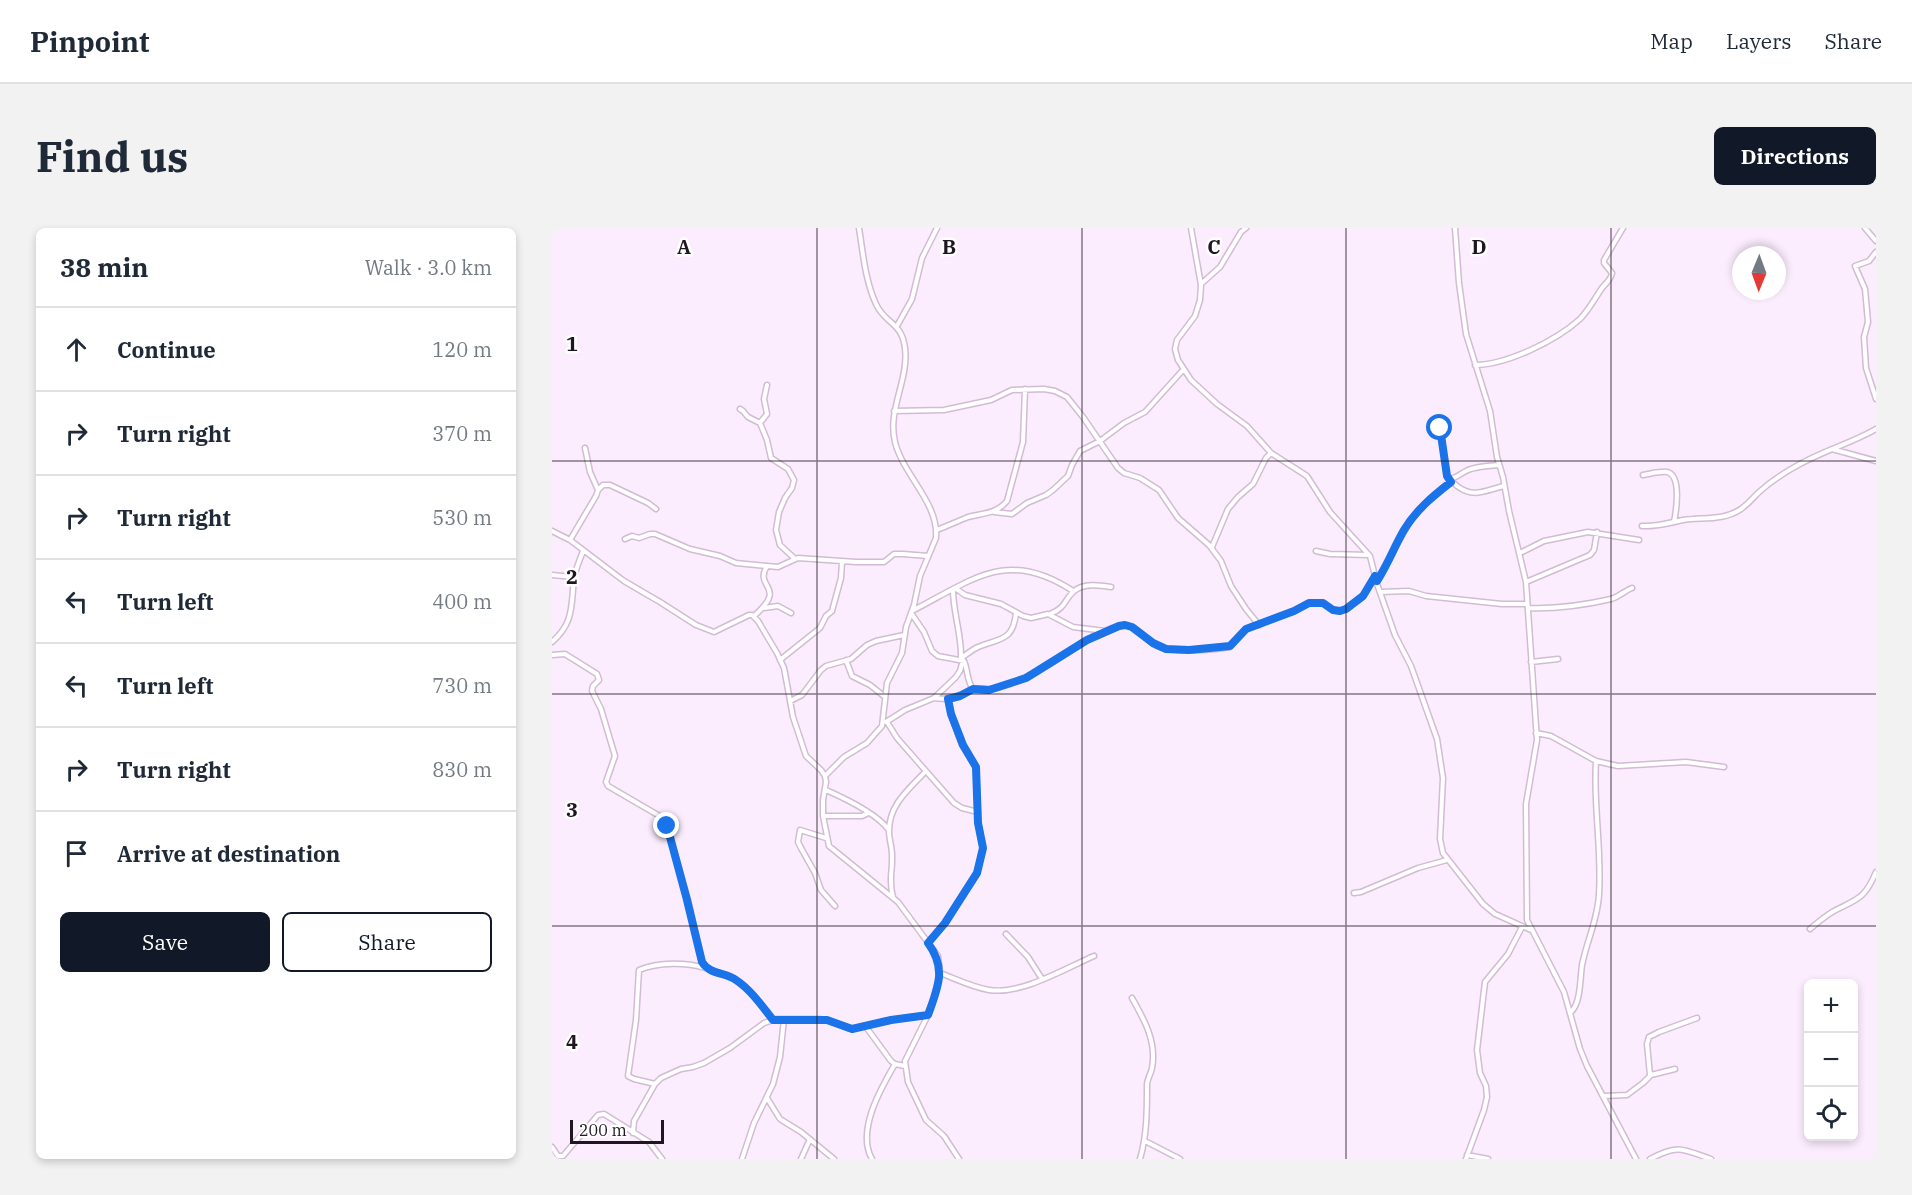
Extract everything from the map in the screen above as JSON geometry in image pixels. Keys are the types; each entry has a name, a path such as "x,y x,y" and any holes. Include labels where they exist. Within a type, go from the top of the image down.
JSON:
{"street":[{"path":"859,228 872,295 882,313 897,326 905,345 903,379 894,411 896,446 927,504 937,530 936,538 920,576 899,663 887,683 885,723 954,803 978,812"},
{"path":"897,326 912,299 922,258 937,228"},
{"path":"1191,228 1201,285 1195,316 1179,336 1176,344 1178,360 1183,370 1217,404 1247,426 1272,453 1306,476 1330,512 1369,555 1395,635 1411,666 1437,739 1443,778 1440,839 1443,853 1483,904 1495,914 1532,931"},
{"path":"1201,285 1220,267 1241,232 1246,228"},
{"path":"1455,228 1466,334 1490,411 1493,439 1526,582 1536,734 1526,804 1526,915 1564,992 1587,1066 1636,1159"},
{"path":"1475,365 1515,357 1551,339 1581,318 1612,278 1612,273 1604,260 1623,228"},
{"path":"1865,228 1876,241"},
{"path":"1876,252 1869,261 1856,266 1865,289 1868,321 1864,337 1866,368 1876,399"},
{"path":"937,530 967,518 994,512 1012,514 1027,503 1046,495 1068,476 1080,451 1145,412 1183,370"},
{"path":"760,423 767,414 764,399 767,385"},
{"path":"994,512 1007,501 1022,450 1025,389"},
{"path":"894,411 944,410 991,400 1012,390 1055,391 1067,397 1118,468 1159,490 1178,518 1212,548 1221,561 1231,586 1259,625"},
{"path":"740,410 760,423 771,458 788,469 794,480 779,512 776,530 780,545 794,558 842,562 884,562 894,554 928,556"},
{"path":"1437,426 1440,428 1450,480 1461,489 1473,494 1504,486"},
{"path":"1642,526 1724,517 1748,504 1783,473 1817,454 1860,438 1876,429"},
{"path":"585,448 590,472 598,490"},
{"path":"1831,449 1876,461"},
{"path":"1212,548 1228,509 1253,484 1266,458 1272,453"},
{"path":"934,698 948,699 973,689 989,690 1026,678 1079,645 1119,626 1132,627 1158,646 1166,649 1189,650 1230,646 1246,629 1309,603 1323,603 1333,610 1346,609 1363,596 1390,561 1410,521 1430,498 1450,480 1464,472 1480,466 1499,465"},
{"path":"1643,475 1666,471 1674,476 1677,490 1674,523"},
{"path":"570,540 603,485 610,484 656,509"},
{"path":"552,531 570,540 624,582 708,630 718,630 744,617 754,616 762,609 771,594 762,576 767,566"},
{"path":"1520,553 1554,538 1587,532 1639,540"},
{"path":"1526,582 1590,555 1594,550 1597,532"},
{"path":"625,539 632,536 639,538 655,534 690,549 720,556 730,562 783,566 794,558"},
{"path":"552,642 561,634 570,617 574,577 583,551"},
{"path":"1316,551 1330,554 1369,555"},
{"path":"780,660 820,628 826,616 832,611 841,578 842,562"},
{"path":"911,612 954,589 995,571 1013,569 1031,571 1049,577 1073,591"},
{"path":"552,575 574,577"},
{"path":"954,589 964,595 1001,604 1016,613 1031,618 1049,614 1064,606 1073,591 1095,584 1111,587"},
{"path":"1380,592 1409,591 1426,596 1542,608 1617,597 1632,588"},
{"path":"825,776 844,757 867,743 885,723 905,710 934,698 960,671 962,659 959,629 954,610 954,589"},
{"path":"762,609 778,606 791,613"},
{"path":"911,612 924,632 932,651 944,658 962,659 975,648 1005,638 1013,625 1016,613"},
{"path":"1049,614 1073,627 1106,631"},
{"path":"754,616 764,628 784,668 793,717 806,756 825,776 823,816 826,838 831,849 893,898 938,956 940,973 928,1015 905,1061 905,1066 908,1082 926,1120 944,1136 959,1159"},
{"path":"790,701 802,695 826,666 852,658 867,645 876,641 904,635"},
{"path":"552,655 565,654 597,674 599,680 592,686 592,691 601,710 615,756 606,783 663,818 687,900 699,954 706,968"},
{"path":"962,659 968,669 970,686 973,689"},
{"path":"1531,662 1558,659"},
{"path":"846,660 852,676 870,684 885,697"},
{"path":"928,943 945,923 977,873 983,848 978,823 976,767 963,745 948,699"},
{"path":"1536,734 1551,736 1596,761 1618,766 1686,762 1724,767"},
{"path":"1570,1012 1575,1008 1577,1001 1583,963 1595,924 1599,894 1596,761"},
{"path":"893,898 889,878 892,857 890,815 901,797 925,772"},
{"path":"825,790 841,796 879,818 889,831"},
{"path":"823,816 862,816 868,813"},
{"path":"826,838 800,830 798,842 815,873 821,890 835,906"},
{"path":"1354,893 1418,868 1447,860"},
{"path":"1810,929 1833,911 1861,897 1876,872"},
{"path":"1488,1159 1467,1157 1487,1097 1486,1086 1480,1073 1477,1050 1485,982 1508,954 1522,927"},
{"path":"1006,934 1028,957 1042,979"},
{"path":"940,973 977,987 1004,992 1024,987 1094,957"},
{"path":"655,1084 628,1076 636,1020 639,970 659,964 692,965 733,978 743,985 773,1020"},
{"path":"1131,998 1148,1027 1153,1056 1152,1070 1147,1081 1145,1141 1140,1159"},
{"path":"633,1133 634,1121 655,1084 668,1073 704,1063 764,1023 784,1019 827,1020 852,1029 928,1015"},
{"path":"1650,1075 1647,1050 1649,1037 1697,1018"},
{"path":"742,1159 754,1123 773,1084 780,1057 784,1019"},
{"path":"866,1027 887,1056 895,1064 905,1066"},
{"path":"872,1159 867,1146 870,1114 895,1064"},
{"path":"1604,1096 1627,1095 1650,1075 1676,1069"},
{"path":"767,1098 780,1119 834,1159"},
{"path":"552,1147 558,1155 564,1155 601,1114 604,1114 649,1142 662,1159"},
{"path":"801,1159 810,1139"},
{"path":"1145,1141 1180,1159"},
{"path":"1650,1159 1671,1149 1693,1152 1711,1159"}],"route":[{"path":"667,826 702,962 712,972 733,978 743,985 773,1020 811,1021 819,1019 852,1029 928,1015 940,966 938,956 928,943 945,923 977,873 983,848 978,823 976,767 954,724 948,699 973,689 989,690 1026,678 1087,640 1119,626 1132,627 1153,643 1166,649 1189,650 1230,646 1246,629 1309,603 1323,603 1333,610 1346,609 1363,596 1375,576 1377,581 1390,561 1405,529 1420,508 1451,482 1447,476 1440,428"}]}
